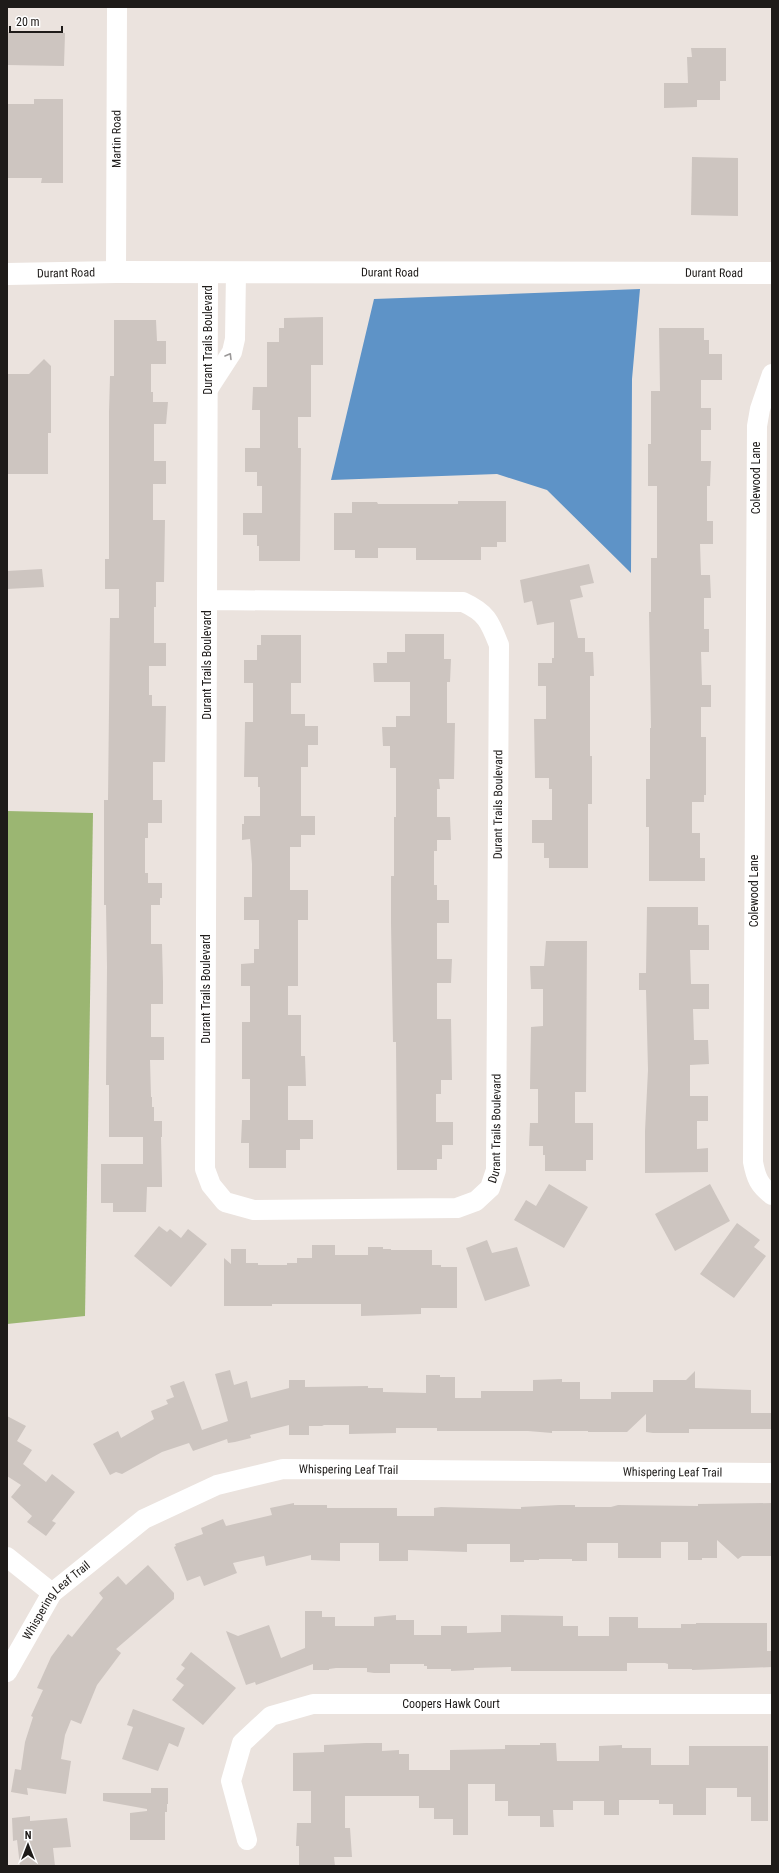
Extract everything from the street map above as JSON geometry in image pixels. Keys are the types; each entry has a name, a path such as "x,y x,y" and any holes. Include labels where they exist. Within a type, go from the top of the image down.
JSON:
{"street":[{"name":"Martin Road","path":"116,272 117,7"},
{"name":"Durant Road","path":"7,274 116,272 772,273"},
{"name":"Durant Trails Boulevard","path":"208,272 205,1169 211,1185 225,1202 254,1210 457,1208 476,1201 490,1188 496,1170 499,645 491,624 478,609 463,602 208,600"},
{"path":"208,389 232,352 235,339 236,272"},
{"name":"Colewood Lane","path":"772,377 760,409 757,426 764,579 753,1162 756,1177 762,1187 772,1195"},
{"name":"Whispering Leaf Trail","path":"7,1672 52,1593 144,1519 217,1484 283,1469 772,1472"},
{"path":"7,1557 52,1593"},
{"name":"Coopers Hawk Court","path":"246,1840 231,1781 242,1743 271,1716 313,1704 772,1704"}],"green space":[{"path":"7,811 93,813 85,1316 7,1324"}],"water":[{"path":"640,289 632,379 631,573 547,490 497,474 331,480 374,299"}],"building":[{"path":"7,32 65,33 64,66 7,65"},
{"path":"691,48 726,48 726,81 720,81 720,100 697,100 697,107 664,108 664,83 688,83 687,57 692,57"},
{"path":"34,99 63,99 63,183 41,183 42,178 7,178 7,104 34,104"},
{"path":"692,157 738,158 738,216 691,215"},
{"path":"323,317 323,365 311,365 311,417 298,417 298,448 301,448 300,561 259,561 257,535 243,535 243,513 262,513 262,486 257,486 257,472 245,472 245,448 260,448 260,410 252,410 253,387 267,387 267,342 279,342 279,328 284,328 284,318"},
{"path":"114,320 156,320 157,341 166,341 166,364 151,364 151,392 153,392 153,402 168,402 166,424 154,424 154,461 166,461 166,484 153,484 153,520 165,520 164,582 156,582 154,643 166,643 166,666 149,666 149,695 152,695 152,706 166,706 165,762 153,762 153,800 162,800 162,823 148,823 148,838 145,838 145,873 148,873 148,883 162,883 162,898 160,898 160,905 151,905 151,944 162,944 163,1004 151,1004 151,1037 164,1037 164,1060 150,1060 151,1097 152,1107 154,1107 154,1121 162,1121 162,1187 147,1187 146,1212 113,1212 113,1203 101,1203 101,1164 143,1164 143,1137 109,1137 109,1085 106,1085 107,967 106,905 104,905 104,800 108,800 110,618 119,618 119,589 105,589 105,559 109,559 109,412 110,376 114,376"},
{"path":"659,328 704,328 704,340 709,340 709,354 722,354 722,380 701,380 701,408 711,408 711,430 701,430 701,461 711,461 710,486 707,486 707,521 713,521 713,544 700,544 701,575 710,575 711,598 704,598 704,629 709,629 709,652 701,652 702,685 711,685 711,707 701,707 701,737 706,737 706,795 704,795 704,802 692,802 692,833 700,833 700,858 705,858 705,881 649,881 649,827 646,827 646,779 650,779 651,728 649,612 651,612 651,558 657,558 657,486 648,486 648,444 651,444 651,391 660,391"},
{"path":"44,359 51,366 51,433 48,433 48,474 8,474 7,374 29,374"},
{"path":"458,501 506,501 506,542 497,542 497,547 481,547 481,560 416,560 416,548 378,548 378,558 355,558 355,550 334,550 334,513 352,513 352,502 377,502 378,504 458,504"},
{"path":"589,564 594,583 580,586 583,597 570,600 578,638 585,638 585,652 593,652 594,676 590,676 590,756 592,756 592,804 588,804 588,868 549,868 549,858 544,858 544,843 532,843 532,820 552,820 552,789 549,789 549,778 535,778 534,719 546,719 546,686 538,686 538,663 552,663 552,658 554,658 554,622 537,625 532,601 524,603 520,580"},
{"path":"42,569 44,587 7,589 7,571"},
{"path":"405,634 444,634 444,659 451,659 450,682 447,682 447,723 455,723 454,779 439,779 440,789 437,789 437,817 450,817 451,840 437,840 437,851 434,851 434,885 437,885 437,900 449,900 449,923 437,923 437,959 452,959 451,983 437,983 437,1019 451,1019 452,1080 441,1080 441,1094 436,1094 436,1122 453,1122 453,1145 442,1145 442,1159 437,1159 437,1170 397,1170 396,1042 393,1042 391,923 391,876 394,876 394,817 396,817 396,768 390,768 390,746 383,746 382,727 396,727 396,716 410,716 410,682 374,682 373,663 387,663 387,652 405,652"},
{"path":"261,635 301,635 301,683 291,683 291,714 305,714 305,726 318,726 318,745 308,745 308,767 301,767 301,816 315,816 315,835 301,835 301,847 290,847 290,890 308,890 308,920 298,920 298,986 288,986 288,1015 301,1015 301,1056 305,1056 306,1086 288,1086 288,1120 313,1120 313,1139 300,1139 300,1150 286,1150 286,1168 249,1168 249,1143 241,1143 242,1120 250,1120 250,1079 242,1079 242,1022 250,1022 250,986 241,986 241,964 254,963 254,949 259,949 259,920 244,920 244,897 252,897 252,864 250,839 242,840 242,824 244,824 244,816 260,816 260,787 258,787 258,777 244,777 245,722 253,722 253,683 244,683 244,660 257,660 257,645 261,645"},
{"path":"647,907 698,907 698,925 709,925 709,950 690,950 691,984 709,984 709,1009 693,1009 694,1040 708,1040 709,1064 690,1065 690,1096 708,1096 708,1121 697,1121 697,1149 708,1148 708,1172 645,1173 645,1131 648,1070 646,990 639,990 639,973 646,973"},
{"path":"546,941 587,941 586,1092 575,1092 575,1123 593,1123 593,1160 586,1160 586,1171 545,1171 545,1155 543,1155 543,1146 529,1146 530,1123 538,1123 538,1089 530,1089 531,1027 543,1026 543,989 531,989 530,966 544,966"},
{"path":"549,1184 588,1207 564,1248 514,1220 526,1200 536,1206"},
{"path":"710,1184 730,1221 675,1251 655,1214"},
{"path":"737,1223 760,1240 754,1247 766,1256 734,1298 700,1274"},
{"path":"159,1226 167,1232 170,1229 181,1238 188,1229 207,1244 171,1287 134,1256"},
{"path":"487,1240 492,1253 517,1247 530,1286 485,1301 466,1248"},
{"path":"312,1245 335,1245 335,1255 368,1255 368,1247 383,1247 383,1249 391,1250 432,1250 432,1265 441,1265 441,1267 457,1267 457,1308 421,1308 421,1314 361,1316 361,1304 272,1304 272,1306 224,1306 224,1258 231,1264 231,1249 246,1249 246,1263 258,1263 258,1265 287,1265 287,1263 297,1263 297,1258 312,1258"},
{"path":"230,1370 234,1385 247,1381 251,1398 289,1388 289,1380 305,1380 305,1387 368,1386 368,1388 383,1388 383,1392 426,1393 426,1375 440,1375 440,1377 455,1377 455,1398 481,1398 481,1391 533,1391 533,1380 562,1379 562,1382 580,1382 580,1399 611,1399 611,1392 653,1392 653,1380 686,1380 695,1371 695,1388 751,1390 751,1413 772,1413 772,1429 689,1429 689,1433 653,1433 646,1432 646,1414 627,1432 552,1431 552,1433 528,1431 437,1431 437,1428 396,1428 396,1433 349,1434 349,1425 324,1425 309,1426 309,1435 289,1435 289,1425 250,1435 251,1438 235,1442 228,1443 227,1439 193,1451 189,1443 162,1452 122,1474 116,1472 110,1475 93,1444 118,1431 121,1438 154,1419 151,1411 168,1404 166,1400 174,1397 170,1386 184,1381 202,1430 228,1421 215,1374"},
{"path":"7,1416 26,1426 17,1441 32,1450 23,1464 46,1482 52,1474 75,1492 52,1521 56,1523 46,1536 27,1522 32,1516 11,1497 21,1485 7,1476"},
{"path":"294,1503 294,1505 327,1505 327,1508 397,1508 397,1516 434,1516 434,1508 441,1507 521,1509 521,1507 559,1505 575,1505 575,1507 611,1507 618,1505 698,1506 698,1504 772,1503 772,1556 742,1556 738,1559 717,1540 717,1558 702,1558 702,1560 688,1560 688,1542 661,1542 661,1558 618,1558 618,1543 587,1543 587,1561 572,1561 572,1559 539,1559 524,1560 524,1562 510,1562 510,1544 467,1544 467,1552 408,1550 408,1561 379,1561 379,1543 340,1543 340,1561 311,1560 311,1555 266,1566 264,1556 233,1563 237,1573 204,1586 200,1576 187,1581 174,1547 176,1546 175,1544 203,1534 201,1528 223,1519 226,1526 272,1515 270,1508"},
{"path":"148,1565 174,1593 174,1599 116,1649 121,1653 97,1685 81,1724 71,1720 65,1735 61,1759 71,1761 66,1794 27,1788 28,1795 11,1792 15,1769 21,1770 25,1742 33,1717 31,1716 43,1690 37,1688 51,1657 68,1634 72,1637 103,1598 99,1593 118,1576 126,1585"},
{"path":"305,1611 322,1611 322,1617 335,1617 335,1626 374,1626 374,1617 396,1615 396,1620 414,1620 414,1635 441,1635 441,1626 467,1626 467,1633 501,1632 501,1615 563,1616 563,1626 578,1626 578,1636 609,1636 609,1617 638,1617 638,1628 681,1628 681,1624 696,1623 767,1623 767,1651 772,1651 772,1667 692,1670 668,1669 668,1664 665,1663 627,1663 627,1671 511,1671 511,1667 474,1668 474,1670 451,1671 451,1669 427,1669 427,1666 424,1666 424,1664 390,1664 390,1673 374,1673 367,1672 367,1668 313,1670 313,1664 256,1685 255,1682 246,1685 226,1631 238,1636 269,1625 281,1658 305,1648"},
{"path":"191,1652 236,1688 203,1725 172,1700 184,1685 176,1679 185,1668 181,1665"},
{"path":"133,1709 185,1728 178,1747 169,1743 158,1771 122,1759 133,1727 127,1725"},
{"path":"382,1743 382,1751 399,1750 399,1754 409,1754 409,1770 450,1770 450,1750 505,1749 505,1745 540,1745 540,1743 556,1743 557,1761 599,1761 599,1746 622,1745 622,1748 651,1748 651,1765 689,1765 689,1746 768,1746 768,1821 751,1821 751,1797 737,1797 737,1788 706,1788 706,1815 673,1815 673,1804 659,1804 659,1800 619,1800 619,1815 604,1815 604,1801 573,1801 573,1810 553,1810 554,1827 540,1827 540,1816 508,1816 508,1801 495,1801 495,1784 468,1784 468,1835 453,1835 453,1819 434,1819 434,1808 419,1808 419,1796 345,1796 345,1828 350,1828 352,1857 334,1857 335,1866 299,1866 299,1846 296,1846 297,1823 311,1823 311,1791 293,1791 293,1753 324,1752 324,1745"},
{"path":"151,1788 168,1788 167,1812 165,1812 165,1840 130,1840 130,1813 147,1811 147,1809 103,1801 103,1793 151,1793"},
{"path":"30,1816 30,1821 67,1818 71,1847 53,1848 55,1866 20,1866 17,1840 13,1841 12,1818"}]}
